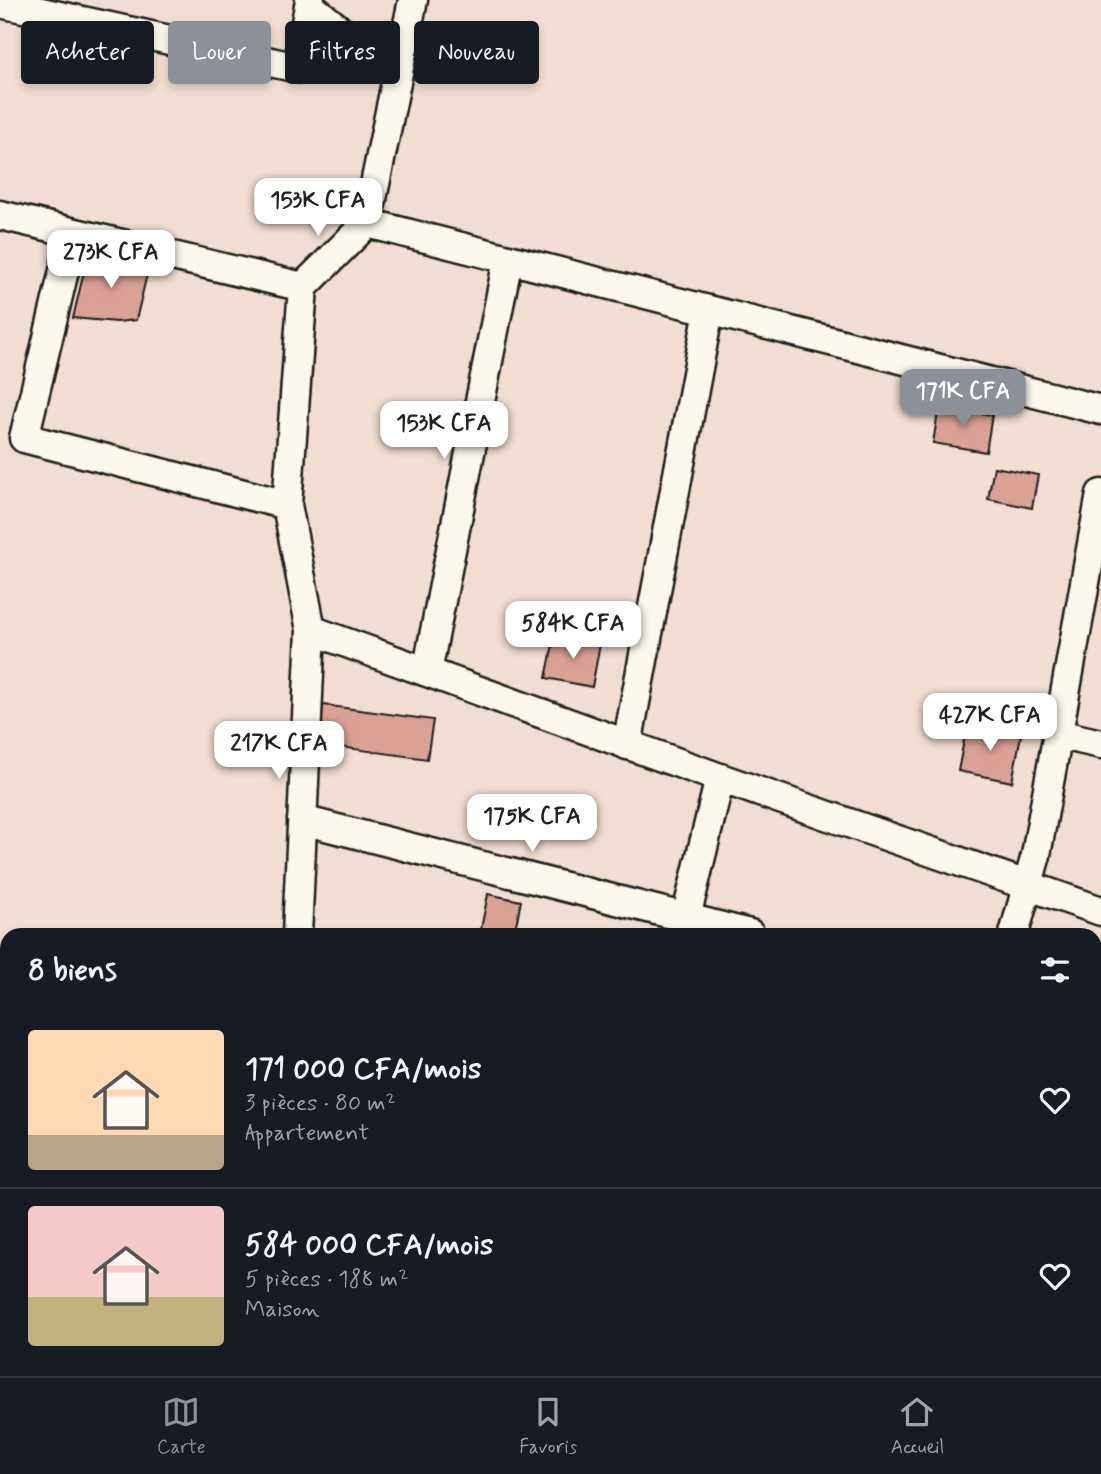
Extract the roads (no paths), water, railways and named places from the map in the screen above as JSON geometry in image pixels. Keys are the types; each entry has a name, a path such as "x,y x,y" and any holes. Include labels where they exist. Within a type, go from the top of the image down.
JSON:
{"street":[{"path":"400,63 413,0"},
{"path":"0,3 298,68 310,3 331,21"},
{"path":"297,928 311,630 287,505 303,287 367,223 396,84"},
{"path":"0,215 303,287"},
{"path":"367,223 1101,410"},
{"path":"74,233 24,438 287,505"},
{"path":"427,672 508,259"},
{"path":"627,745 709,310"},
{"path":"1016,928 1036,855 1097,536 1101,494"},
{"path":"311,630 627,745 1101,911"},
{"path":"1057,734 1101,744"},
{"path":"302,820 684,926 720,778"}]}
